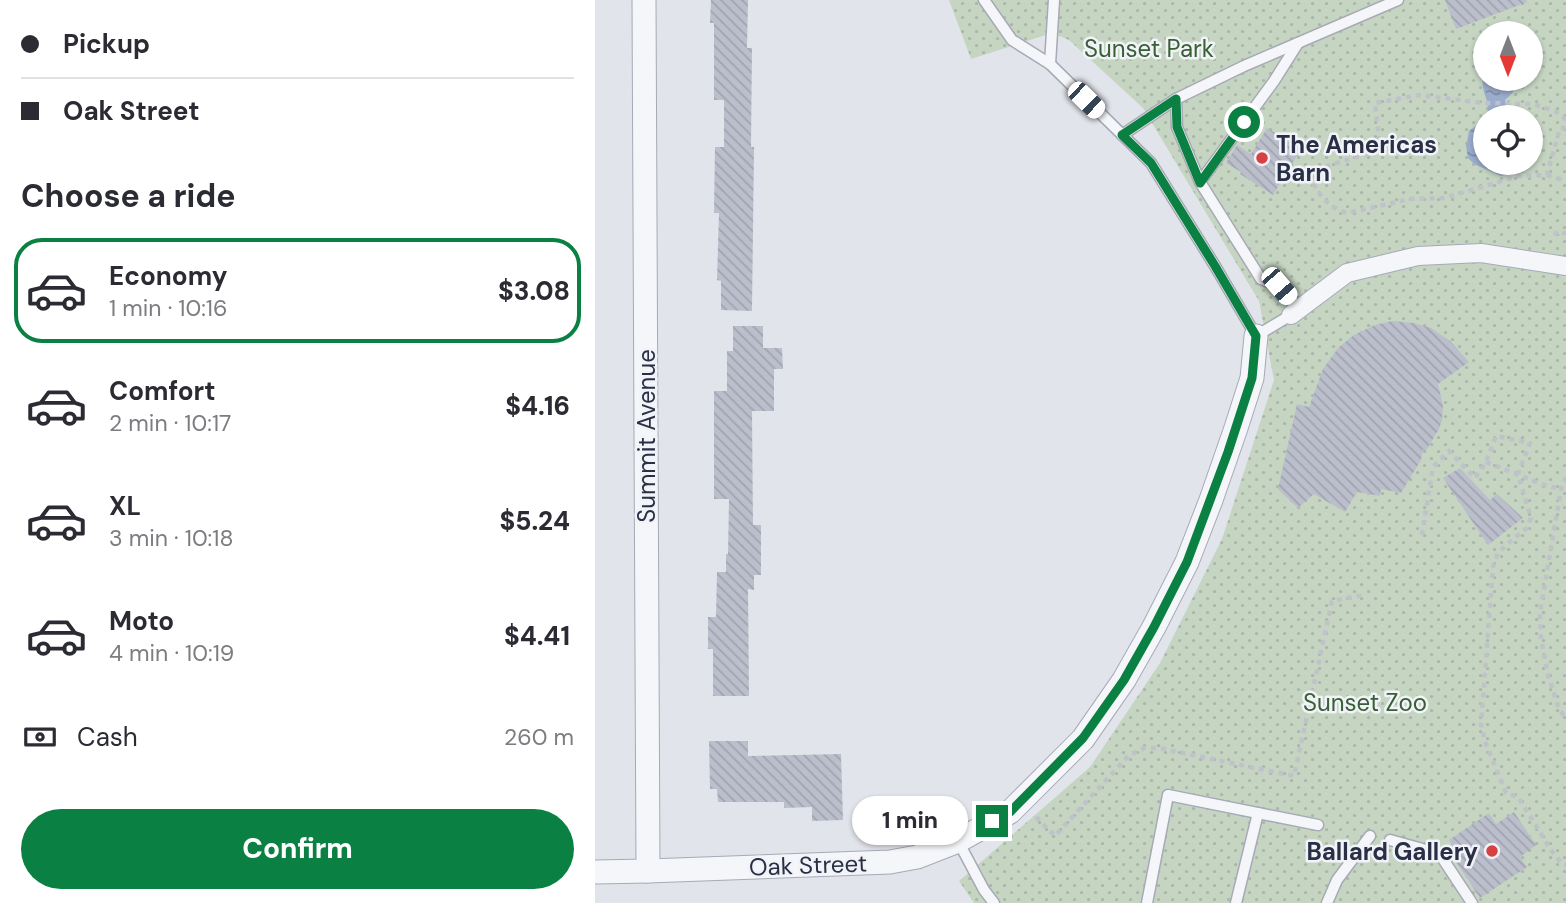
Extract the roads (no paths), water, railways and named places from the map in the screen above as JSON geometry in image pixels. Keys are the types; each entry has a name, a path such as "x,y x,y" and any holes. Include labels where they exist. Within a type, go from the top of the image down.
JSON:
{"street":[{"name":"Summit Avenue","path":"645,0 648,871"},
{"path":"1295,312 1346,273 1418,256 1481,253 1566,266"},
{"name":"Oak Street","path":"595,872 890,862 917,856 958,841 1010,812 1083,738 1124,680 1154,627 1187,562 1236,428 1252,378 1256,336"}],"lane":[{"path":"985,0 1012,40 1050,64 1151,163 1256,336 1295,312 1279,286 1261,279 1200,183 1177,127 1176,99"},
{"path":"1050,64 1054,0"},
{"path":"1122,135 1176,99 1244,66 1398,0"},
{"path":"1200,183 1274,81 1298,43"},
{"path":"1147,903 1168,795 1318,825"},
{"path":"1236,903 1258,813"},
{"path":"1327,903 1337,880 1370,836"},
{"path":"1390,840 1441,856 1472,903"},
{"path":"958,841 984,890 994,903"}],"water":[{"path":"1484,91 1514,91 1505,100 1506,105 1488,105"},
{"path":"1473,128 1473,163 1468,158 1466,146 1469,131"}],"place":[{"name":"The Americas Barn","path":"1262,158"},
{"name":"Ballard Gallery","path":"1492,851"}],"park label":[{"name":"Sunset Park","path":"1149,48"},
{"name":"Sunset Zoo","path":"1365,702"}]}
